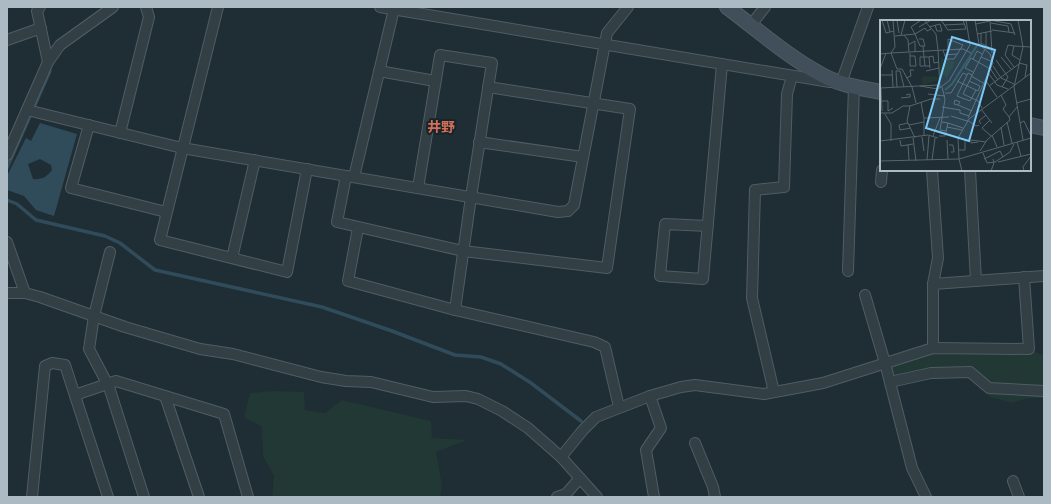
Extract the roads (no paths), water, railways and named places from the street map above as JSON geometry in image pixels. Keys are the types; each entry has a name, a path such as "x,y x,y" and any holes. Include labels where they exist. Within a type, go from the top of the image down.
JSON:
{"street":[{"path":"40,7 37,11 48,62"},
{"path":"7,155 48,62 60,45 113,7"},
{"path":"120,133 149,17 146,7"},
{"path":"218,7 160,240 287,272 307,169"},
{"path":"380,7 848,85 880,92"},
{"path":"27,110 182,148 558,212 568,211 574,206 607,33 628,7"},
{"path":"727,7 791,56 823,76 848,85"},
{"path":"751,25 765,7"},
{"path":"848,271 848,85 868,7"},
{"path":"394,9 379,71 337,222 463,251 607,268 630,109 594,102 488,87"},
{"path":"7,40 41,28"},
{"path":"418,188 440,55 492,64 455,310"},
{"path":"708,226 665,224 660,276 703,279 708,226 722,64"},
{"path":"379,71 436,81"},
{"path":"774,392 752,298 756,190 784,188 787,94 792,76"},
{"path":"89,125 71,188 166,212"},
{"path":"1031,125 1044,128"},
{"path":"480,142 583,156"},
{"path":"232,258 255,160"},
{"path":"881,182 882,171"},
{"path":"932,171 938,258 933,284 933,348"},
{"path":"970,171 976,280"},
{"path":"358,228 348,281 455,310 594,342 605,347 619,407"},
{"path":"7,242 25,293"},
{"path":"110,252 94,316 89,349 107,384 144,497"},
{"path":"933,284 1044,276"},
{"path":"561,457 583,430 596,417 650,396 681,387 695,385 764,394 823,383 933,348 1029,349 1024,277"},
{"path":"7,293 25,293 125,328 200,350 233,354 321,377 346,381 371,382 433,397 466,396 478,399 502,411 528,428 561,457 597,497"},
{"path":"865,295 885,363 912,468 926,497"},
{"path":"32,497 45,366 52,363 65,365 108,497"},
{"path":"890,382 931,373 970,372 989,388 1044,391"},
{"path":"75,395 116,381 224,414 248,497"},
{"path":"165,396 199,497"},
{"path":"650,396 661,428 646,450 654,497"},
{"path":"696,443 713,487 715,497"},
{"path":"557,497 566,494 580,478"},
{"path":"1013,481 1019,497"}],"water":[{"path":"40,123 77,134 54,216 36,210 24,196 7,190 7,176 26,138 31,141","holes":["40,159 51,165 52,170 44,178 33,179 28,164"]}],"waterway":[{"path":"7,168 50,71"},
{"path":"7,200 17,204 36,220 105,236 120,243 155,270 322,307 455,355 481,357 501,364 531,383 581,421"}],"district":[{"name":"井野","path":"441,127"}]}
